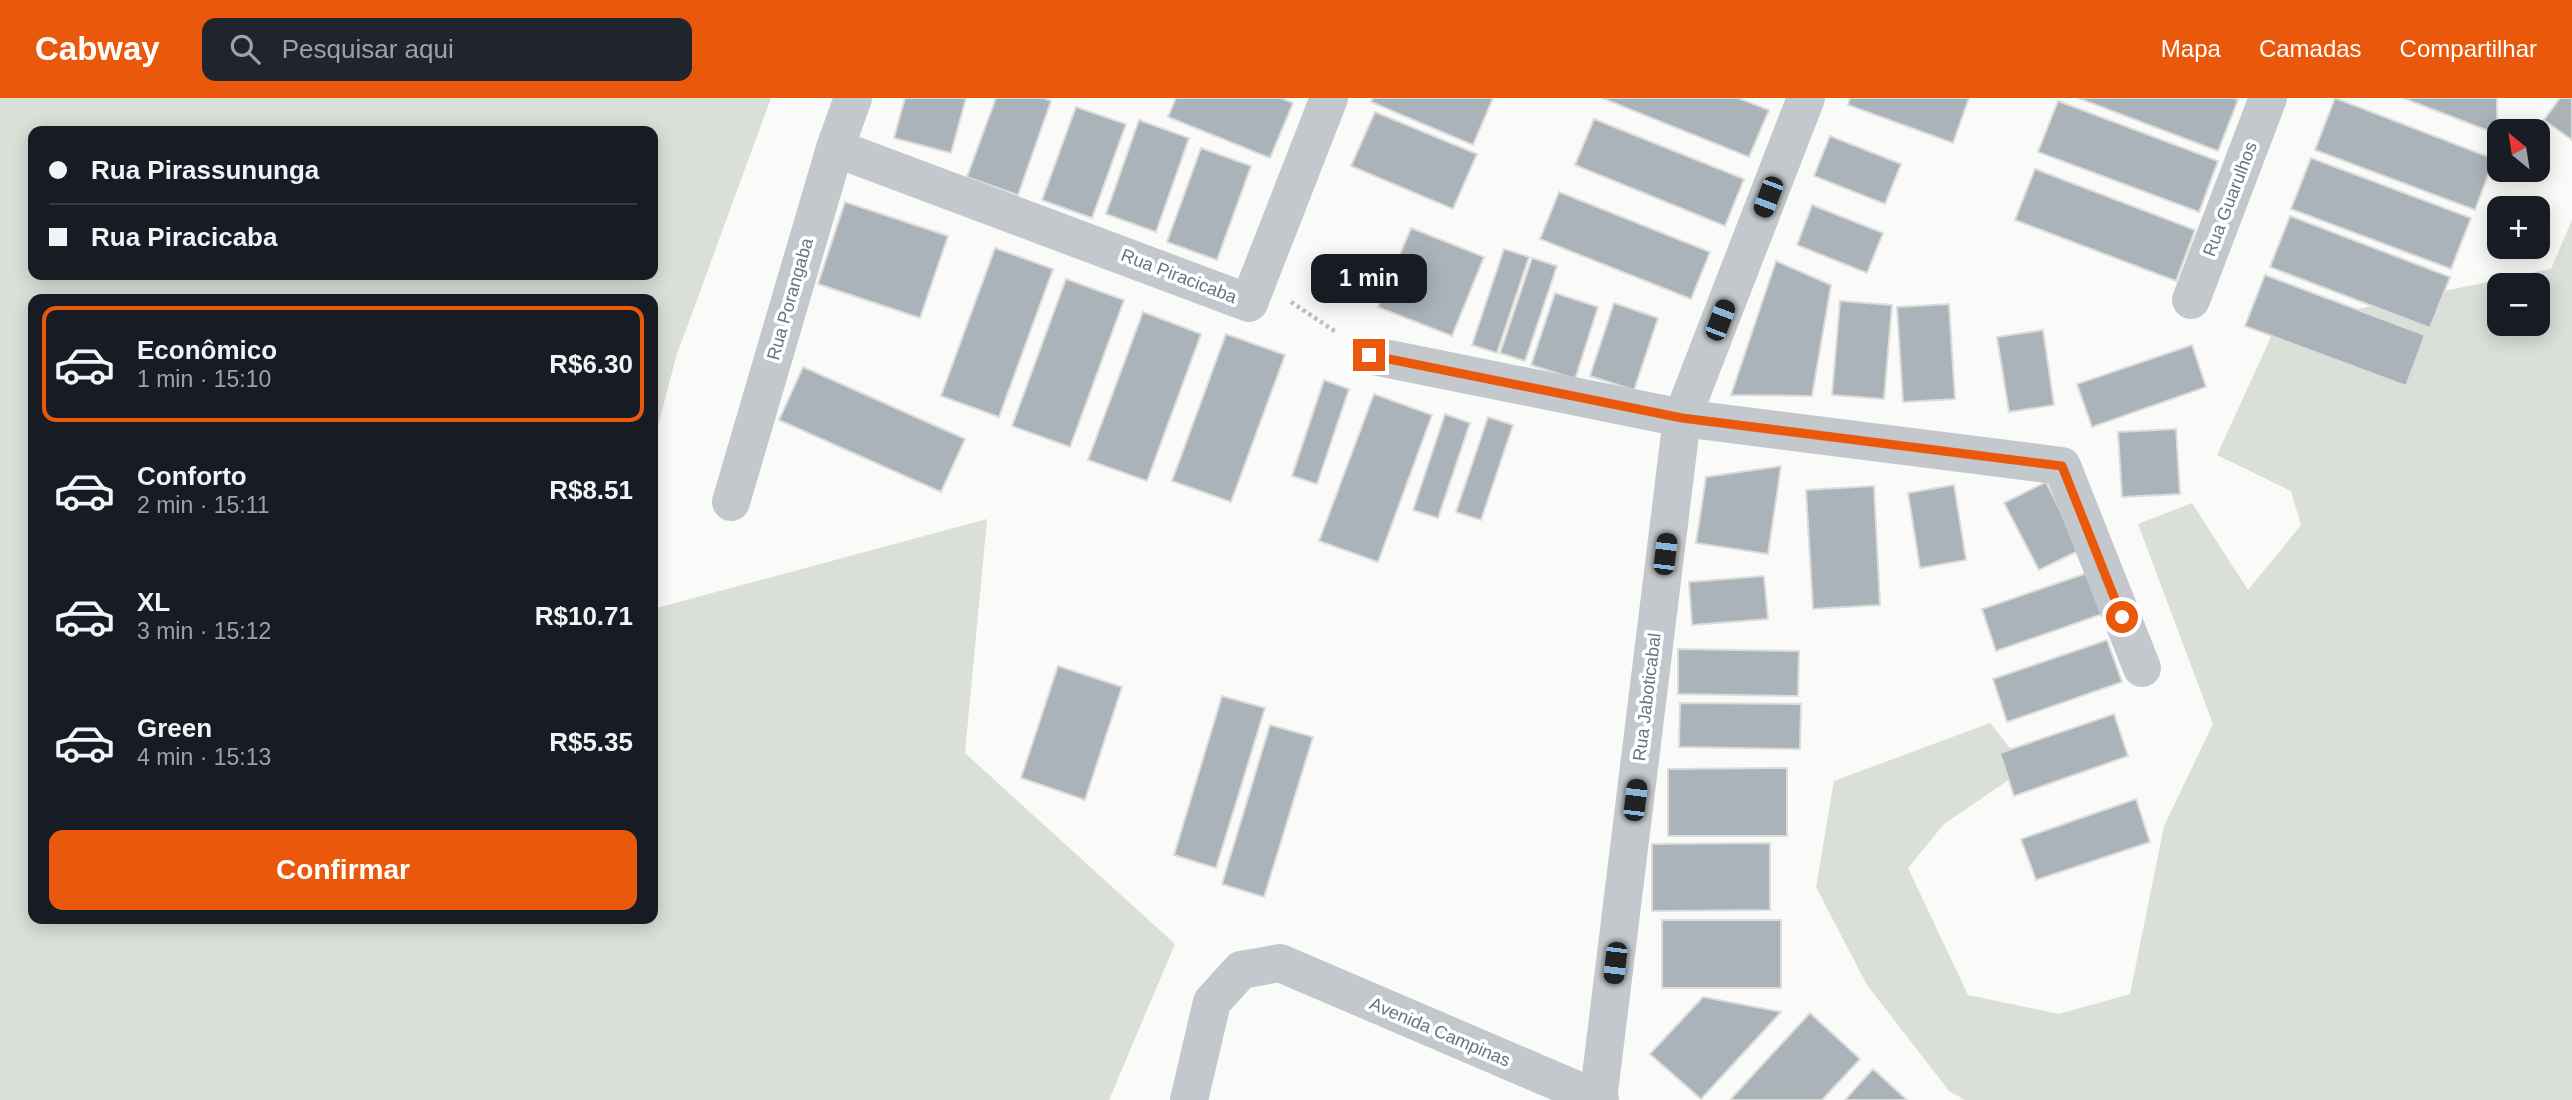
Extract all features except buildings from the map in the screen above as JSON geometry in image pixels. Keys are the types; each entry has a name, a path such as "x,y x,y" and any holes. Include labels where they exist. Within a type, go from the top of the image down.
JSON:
{"street":[{"name":"Rua Porangaba","path":"731,502 835,148 853,98"},
{"path":"1249,303 1329,98"},
{"name":"Rua Jaboticabal","path":"1598,1100 1682,418 1806,98"},
{"name":"Rua Guarulhos","path":"2191,300 2269,98"},
{"name":"Rua Piracicaba","path":"835,148 1249,303"},
{"path":"1369,355 1682,418 2062,466 2142,668"},
{"name":"Avenida Campinas","path":"1189,1100 1212,1002 1241,970 1280,963 1598,1100"}],"path":[{"name":"Rua Piracicaba","path":"1249,303 1288,300 1369,355"}],"shaded area":[{"path":"0,98 771,98 676,357 658,426 658,294 28,294 28,924 658,924 658,608 987,519 965,753 1175,944 1109,1100 0,1100"},
{"path":"2572,220 2572,1100 1965,1100 1949,1091 1867,985 1816,887 1834,781 1990,723 2026,768 1944,824 1908,868 1968,995 2059,1014 2130,994 2164,826 2213,724 2138,524 2192,503 2248,590 2301,525 2291,491 2217,455 2276,326 2487,282 2487,336 2550,336 2550,273 2532,273 2551,269"}],"route":[{"path":"1369,355 1682,418 2062,466 2122,617"}]}
